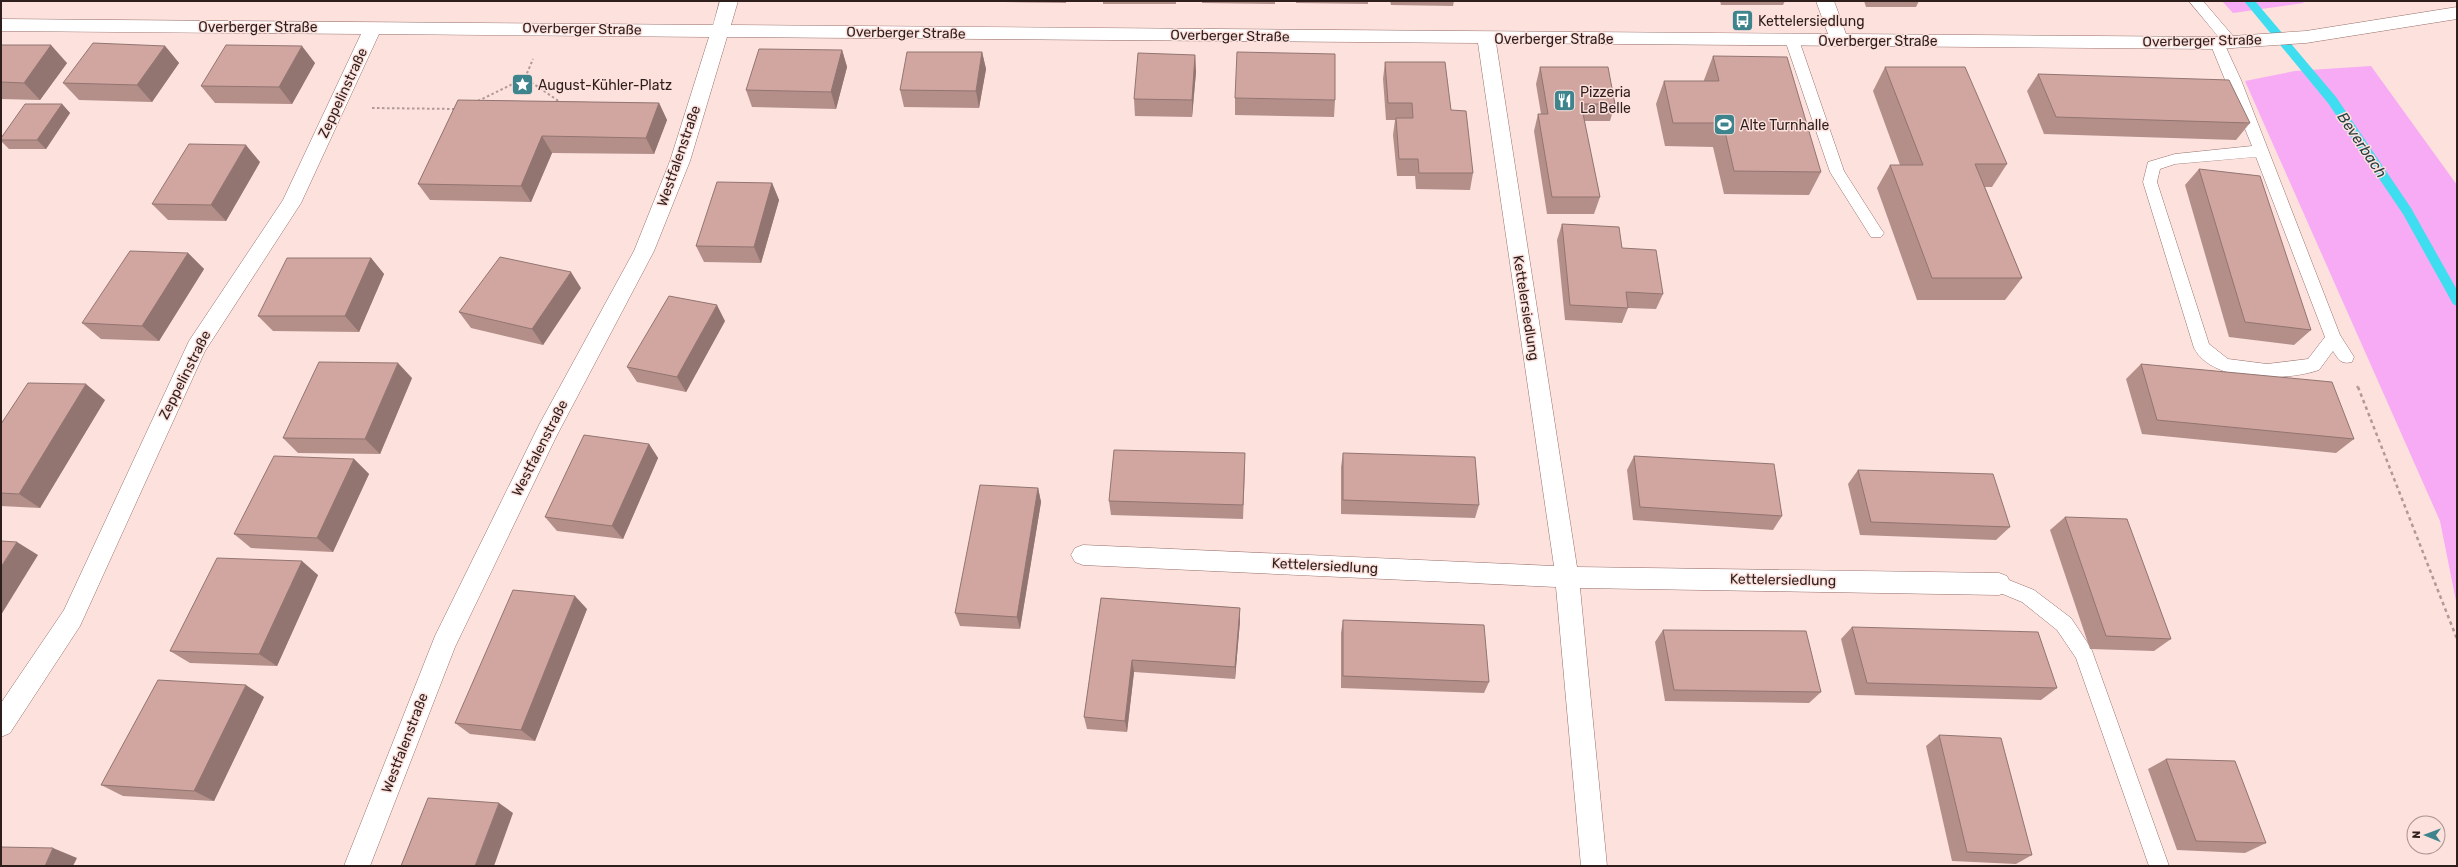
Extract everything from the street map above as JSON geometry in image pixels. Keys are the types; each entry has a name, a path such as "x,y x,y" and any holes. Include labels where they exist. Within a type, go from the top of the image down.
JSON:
{"street":[{"name":"Westfalenstraße","path":"357,866 444,644 547,432 644,251 680,161 729,1"},
{"path":"1825,1 1840,41"},
{"name":"Overberger Straße","path":"1,25 1840,41 2232,42 2306,37 2457,12"},
{"name":"Zeppelinstraße","path":"1,725 72,618 196,347 291,203 373,28"},
{"name":"Kettelersiedlung","path":"1486,38 1567,577 1594,866"},
{"name":"Kettelersiedlung","path":"1083,555 1567,577 1999,584"}],"lane":[{"path":"2196,1 2232,42 2260,151 2333,338 2346,357"},
{"path":"1792,40 1837,172 1876,233"},
{"path":"2260,151 2176,159 2154,166 2150,182 2202,348 2224,366 2267,371 2313,365 2333,338"},
{"path":"1999,584 2028,596 2064,624 2084,654 2159,866"}],"path":[{"path":"477,102 525,78 533,60"},
{"path":"525,78 564,105"},
{"path":"336,107 463,109"},
{"path":"2346,357 2457,639"}],"shaded area":[{"path":"2222,1 2301,1 2304,3 2233,13"},
{"path":"2371,66 2457,185 2457,606 2440,521 2245,81 2295,71"}],"building":[{"path":"93,43 165,46 137,85 63,83"},
{"path":"1,45 51,45 24,83 1,82"},
{"path":"226,45 302,46 279,87 201,86"},
{"path":"759,49 842,50 831,92 746,90"},
{"path":"907,52 982,52 976,91 900,90"},
{"path":"1237,52 1335,54 1335,100 1235,98"},
{"path":"1138,53 1195,55 1192,100 1134,99"},
{"name":"Alte Turnhalle","path":"1713,56 1787,57 1821,172 1734,171 1723,123 1673,123 1664,81 1719,81"},
{"path":"1385,62 1445,62 1451,110 1466,111 1473,173 1419,173 1418,159 1399,159 1396,118 1413,118 1412,103 1388,103"},
{"path":"1540,67 1608,67 1615,104 1581,104 1600,197 1552,197 1538,114 1548,114"},
{"path":"1885,67 1965,67 2007,164 1975,164 2022,278 1932,278 1890,165 1923,165"},
{"path":"2038,74 2229,80 2250,123 2056,117"},
{"path":"458,100 659,103 646,138 542,136 521,186 418,184"},
{"path":"25,104 62,104 37,140 1,140 1,138"},
{"path":"189,144 246,145 211,205 152,204"},
{"path":"2199,169 2260,176 2311,330 2245,322"},
{"path":"717,182 772,183 754,247 696,246"},
{"path":"1562,224 1619,227 1622,248 1656,250 1663,294 1626,292 1628,308 1570,305"},
{"path":"130,251 188,253 142,326 82,323"},
{"path":"500,257 571,272 532,329 459,312"},
{"path":"287,258 371,258 345,316 258,316"},
{"path":"669,296 717,305 677,377 627,367"},
{"path":"319,362 398,363 365,439 283,438"},
{"path":"2141,364 2332,382 2354,439 2157,420"},
{"path":"28,383 86,384 19,494 1,493 1,424"},
{"path":"584,435 649,444 612,526 545,517"},
{"path":"1114,450 1245,453 1243,505 1109,501"},
{"path":"1343,453 1475,457 1479,505 1343,500"},
{"path":"274,456 354,459 317,538 234,534"},
{"path":"1634,456 1774,464 1782,516 1640,507"},
{"path":"1858,470 1993,474 2010,527 1871,522"},
{"path":"980,485 1038,488 1017,617 955,613"},
{"path":"2065,517 2127,519 2171,639 2106,636"},
{"path":"1,541 17,542 1,567"},
{"path":"217,558 302,561 259,654 170,651"},
{"path":"513,590 575,596 521,730 455,723"},
{"path":"1101,598 1240,608 1235,667 1132,660 1125,721 1084,717"},
{"path":"1343,620 1484,625 1489,682 1343,676"},
{"path":"1852,627 2038,632 2057,688 1867,683"},
{"path":"1663,630 1806,631 1821,692 1674,690"},
{"path":"158,680 246,685 194,791 101,785"},
{"path":"1939,735 2001,738 2032,855 1967,852"},
{"path":"2166,759 2235,761 2266,843 2196,841"},
{"path":"428,798 499,803 475,866 401,866"},
{"path":"1,847 53,848 45,866 1,866"}],"waterway":[{"name":"Beverbach","path":"2249,1 2332,100 2407,211 2457,301"}],"place":[{"name":"Kettelersiedlung","path":"1742,21"},
{"name":"August-Kühler-Platz","path":"522,85"},
{"name":"Pizzeria La Belle","path":"1564,100"},
{"name":"Alte Turnhalle","path":"1725,125"}]}
